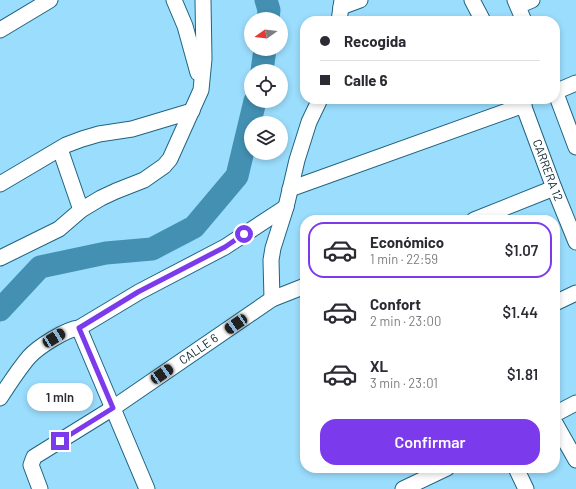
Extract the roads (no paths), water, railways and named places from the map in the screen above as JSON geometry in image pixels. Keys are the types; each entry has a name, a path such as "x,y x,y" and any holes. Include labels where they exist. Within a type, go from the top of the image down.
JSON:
{"street":[{"path":"0,30 50,0"},
{"path":"174,0 185,26 196,63 201,90"},
{"path":"0,258 59,229 81,210 116,191 144,180 164,166 170,159 201,90 204,59 203,0"},
{"path":"341,9 360,0"},
{"path":"472,0 480,16"},
{"path":"522,16 517,3 532,0"},
{"path":"560,90 576,83"},
{"path":"272,299 271,260 273,248 286,207 297,160 309,122 318,104"},
{"path":"290,190 517,104"},
{"name":"CARRERA 12","path":"523,104 576,242"},
{"path":"560,104 576,147"},
{"path":"0,184 66,145 98,134 132,128 192,111"},
{"path":"60,149 81,210"},
{"path":"486,215 554,188"},
{"path":"0,398 30,356 64,332 79,328 138,292 225,247 286,207"},
{"name":"CALLE 6","path":"40,489 31,465 34,457 113,408 272,299 300,288"},
{"path":"560,301 576,293"},
{"path":"79,328 147,489"},
{"path":"560,411 576,403"},
{"path":"560,432 576,460"},
{"path":"403,489 437,473"},
{"path":"518,473 526,489"}],"waterway":[{"path":"266,0 269,12"},
{"path":"263,64 264,56"},
{"path":"0,310 40,267 106,253 152,249 194,227 237,176 253,108"}]}
